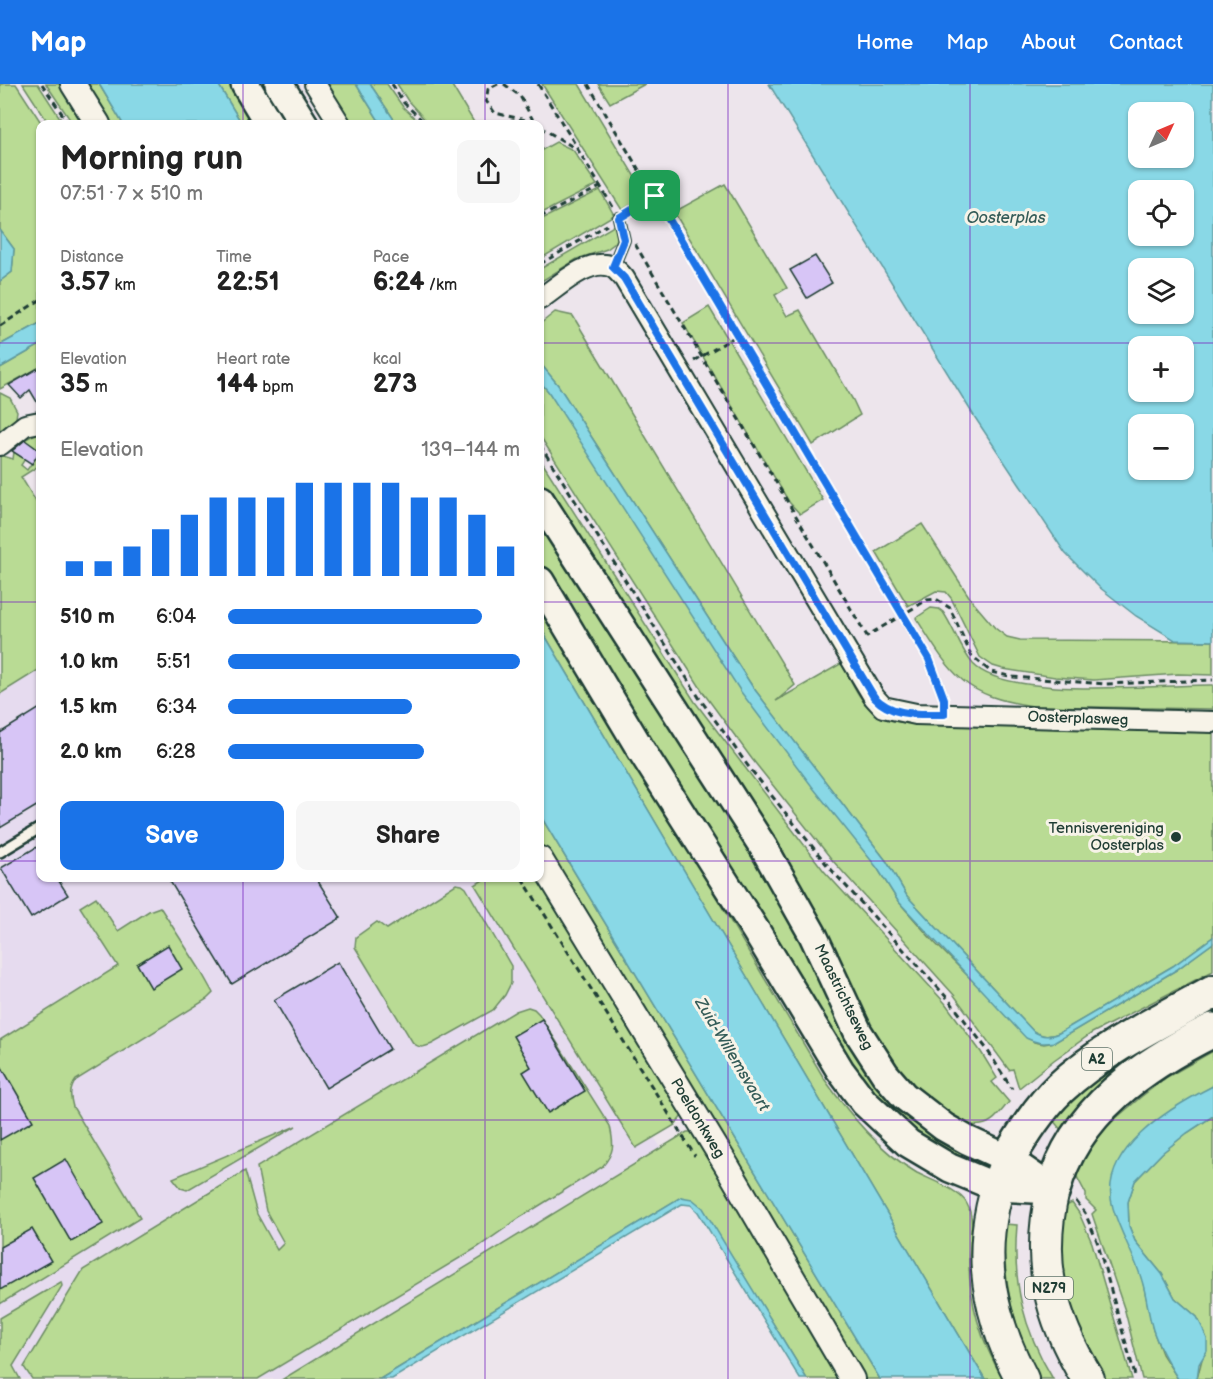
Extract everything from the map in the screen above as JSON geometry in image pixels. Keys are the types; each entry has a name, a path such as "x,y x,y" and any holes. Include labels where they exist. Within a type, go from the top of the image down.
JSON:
{"highway":[{"name":"A2","path":"1002,1173 1045,1104 1076,1075 1130,1037 1213,992"},
{"name":"A2","path":"1065,1195 1066,1155 1101,1105 1146,1067 1213,1030"},
{"path":"1002,1173 989,1224 990,1296 1009,1355 1022,1379"},
{"name":"N279","path":"1065,1195 1048,1212 1045,1237 1047,1282 1068,1343 1088,1379"}],"main road":[{"path":"245,84 267,120"},
{"path":"279,84 302,120"},
{"name":"Maastrichtseweg","path":"544,506 764,848 813,935 858,1032 885,1074 904,1096 944,1127 967,1140 1002,1173"},
{"name":"Maastrichtseweg","path":"544,588 641,750 756,931 840,1070 872,1109 908,1143 950,1168 1002,1173 1065,1195"}],"street":[{"path":"73,84 96,120"},
{"path":"315,84 338,120"},
{"path":"544,296 584,269 598,264 613,267"},
{"name":"Oosterplasweg","path":"613,267 624,278 680,369 874,697 883,707 916,714 1213,722"},
{"path":"0,445 25,425 36,423"},
{"name":"Poeldonkweg","path":"544,866 727,1166 852,1379"}],"lane":[{"path":"613,267 624,240 619,218"},
{"path":"0,852 36,830"}],"path":[{"path":"42,84 66,120"},
{"path":"392,84 404,103 422,120"},
{"path":"498,84 488,89 486,101 495,113 522,120"},
{"path":"504,84 520,96 535,120"},
{"path":"538,84 602,186 867,636 927,600 936,599 950,608 971,655 991,672 1012,678 1106,684 1213,680"},
{"path":"588,84 929,659 944,699 944,714"},
{"path":"544,128 578,150"},
{"path":"544,215 602,186"},
{"path":"544,262 655,196"},
{"path":"0,326 36,303"},
{"path":"680,369 736,336"},
{"path":"544,451 700,699 741,757 828,866 950,1000 986,1048 1012,1089"},
{"path":"524,882 699,1162 727,1166"},
{"path":"1065,1195 1084,1212 1096,1241 1136,1379"}],"shaded area":[{"path":"36,672 36,882 498,882 689,1194 384,1379 0,1379 0,694"}],"green space":[{"path":"0,84 16,84 39,120 36,120 36,325 0,345 0,281 12,272 14,249 0,230"},
{"path":"23,84 38,84 61,120 46,120"},
{"path":"46,84 66,84 88,120 70,120"},
{"path":"82,84 99,84 121,120 104,120"},
{"path":"218,84 233,84 255,120 240,120"},
{"path":"321,84 356,84 378,120 344,120"},
{"path":"370,84 387,84 403,107 417,120 394,120"},
{"path":"397,84 451,84 473,120 425,120 408,101"},
{"path":"542,84 579,84 644,192 641,199 622,210"},
{"path":"598,84 645,84 610,103"},
{"path":"556,142 573,150 597,185 544,212 544,149"},
{"path":"725,184 787,288 775,295 787,316 800,310 860,415 813,445 674,212"},
{"path":"600,190 614,215 544,257 544,218"},
{"path":"617,224 617,239 607,249 577,259 544,280 544,267"},
{"path":"709,307 823,500 800,514 789,502 683,323"},
{"path":"555,312 573,316 795,685 776,701 842,663 865,704 882,718 897,722 1213,729 1213,937 1173,966 1059,1033 1046,1036 1033,1031 907,896 887,862 752,686 558,385 544,368 544,321"},
{"path":"36,347 36,369 0,389 0,368"},
{"path":"544,386 898,901 934,942 1034,1042 1044,1044 1055,1042 1176,970 1213,943 1213,971 1092,1033 1019,1088 1013,1069 1009,1070 954,995 833,861 752,759 705,695 544,442"},
{"path":"0,393 10,398 17,411 15,425 0,436"},
{"path":"36,434 36,448 24,440"},
{"path":"14,452 25,459 21,465 27,470 36,457 36,468 21,477 36,501 36,672 0,694 0,455 13,459"},
{"path":"544,465 695,702 824,871 945,1003 981,1052 997,1078 992,1082 1009,1102 990,1122 981,1125 967,1124 936,1106 905,1076 872,1034 685,707 544,486"},
{"path":"544,518 787,906 835,1006 966,1150 963,1158 934,1143 907,1123 875,1093 833,1037 744,885 704,831 544,571"},
{"path":"922,524 972,601 995,628 1007,637 1020,640 1213,641 1213,675 1178,674 1094,680 1055,677 993,666 980,657 946,592 936,591 908,606 876,552"},
{"path":"544,608 825,1080 855,1119 890,1154 917,1173 952,1190 967,1204 971,1217 969,1262 974,1308 983,1337 1003,1379 985,1379 544,634"},
{"path":"931,608 943,612 968,658 973,664 991,675 1018,683 1051,687 1124,688 1213,685 1213,709 1033,706 990,696 962,680 940,654 916,618"},
{"path":"544,822 880,1379 858,1379 544,855"},
{"path":"480,882 542,882 680,1109 682,1116 675,1125 636,1148 475,885"},
{"path":"456,884 466,888 511,966 511,983 493,1010 432,1044 420,1047 413,1043 355,947 356,937 377,922 387,929"},
{"path":"96,897 118,931 149,911 160,907 213,993 207,999 76,1080 71,1090 73,1107 140,1218 0,1304 0,1040 118,966 80,907"},
{"path":"528,1007 539,1014 610,1126 612,1148 602,1167 521,1217 478,1247 258,1379 32,1379 24,1367 83,1270 245,1171 257,1214 277,1250 284,1243 266,1211 257,1167 516,1011"},
{"path":"1213,1010 1213,1018 1067,1137 1052,1119 1073,1096 1107,1068"},
{"path":"1213,1051 1213,1086 1171,1110 1111,1186 1143,1282 1153,1330 1162,1354 1178,1379 1142,1379 1125,1311 1092,1214 1096,1210 1086,1200 1086,1194 1076,1175 1077,1169 1092,1143 1108,1125 1167,1077"},
{"path":"1213,1116 1213,1379 1197,1379 1207,1339 1197,1317 1175,1298 1162,1274 1135,1241 1129,1226 1128,1202 1135,1181 1162,1153"},
{"path":"296,1126 187,1190 181,1188 173,1178"},
{"path":"687,1132 692,1132 697,1136 841,1379 807,1379 703,1209 681,1197 380,1379 283,1379"},
{"path":"1072,1203 1092,1243 1132,1379 1100,1379 1075,1330 1057,1254 1066,1206"},
{"path":"1004,1224 1017,1225 1016,1266 1022,1305 1034,1342 1053,1379 1039,1379 1016,1322 1005,1266"},
{"path":"61,1282 62,1286 13,1366 20,1379 0,1379 0,1318"}],"water":[{"path":"99,84 218,84 240,120 121,120"},
{"path":"356,84 370,84 394,120 378,120"},
{"name":"Oosterplas","path":"769,84 1213,84 1213,641 1175,640 1136,616 1099,587 1065,553 974,416"},
{"path":"0,230 14,249 12,272 0,281"},
{"path":"36,325 36,347 0,368 0,345"},
{"path":"544,368 558,385 752,686 887,862 907,896 1033,1031 1046,1036 1059,1033 1173,966 1213,937 1213,943 1176,970 1055,1042 1040,1043 1026,1038 898,901 878,869 741,692 544,386"},
{"name":"Zuid-Willemsvaart","path":"544,634 985,1379 880,1379 544,822"},
{"path":"1213,1086 1213,1116 1162,1153 1135,1181 1128,1202 1129,1226 1135,1241 1162,1274 1175,1298 1197,1317 1207,1339 1207,1351 1199,1364 1197,1379 1178,1379 1153,1330 1144,1287 1113,1208 1111,1187 1116,1168 1126,1150 1141,1134 1177,1106"},
{"path":"681,1197 692,1199 703,1208 807,1379 800,1379 698,1212 691,1205 682,1204 392,1379 380,1379"}],"building":[{"path":"815,256 832,283 807,298 790,270"},
{"path":"36,369 36,400 30,390 21,398 9,385"},
{"path":"25,440 36,448 36,458 32,464 12,451"},
{"path":"36,710 36,806 0,828 0,733"},
{"path":"36,847 36,882 60,882 68,895 31,918 1,868"},
{"path":"170,882 318,882 341,918 232,984"},
{"path":"168,945 182,969 151,988 137,964"},
{"path":"338,962 390,1049 326,1088 274,1000"},
{"path":"542,1019 585,1091 548,1113 523,1072 531,1067 513,1036"},
{"path":"0,1064 33,1121 0,1140"},
{"path":"66,1159 103,1224 71,1242 34,1178"},
{"path":"32,1229 51,1261 0,1290 0,1247"}],"place":[{"name":"Tennisvereniging Oosterplas","path":"1176,837"}],"route":[{"path":"655,196 929,659 944,699 944,714 896,711 883,707 874,697 680,369 624,278 613,267 624,240 619,218 655,196"}]}
